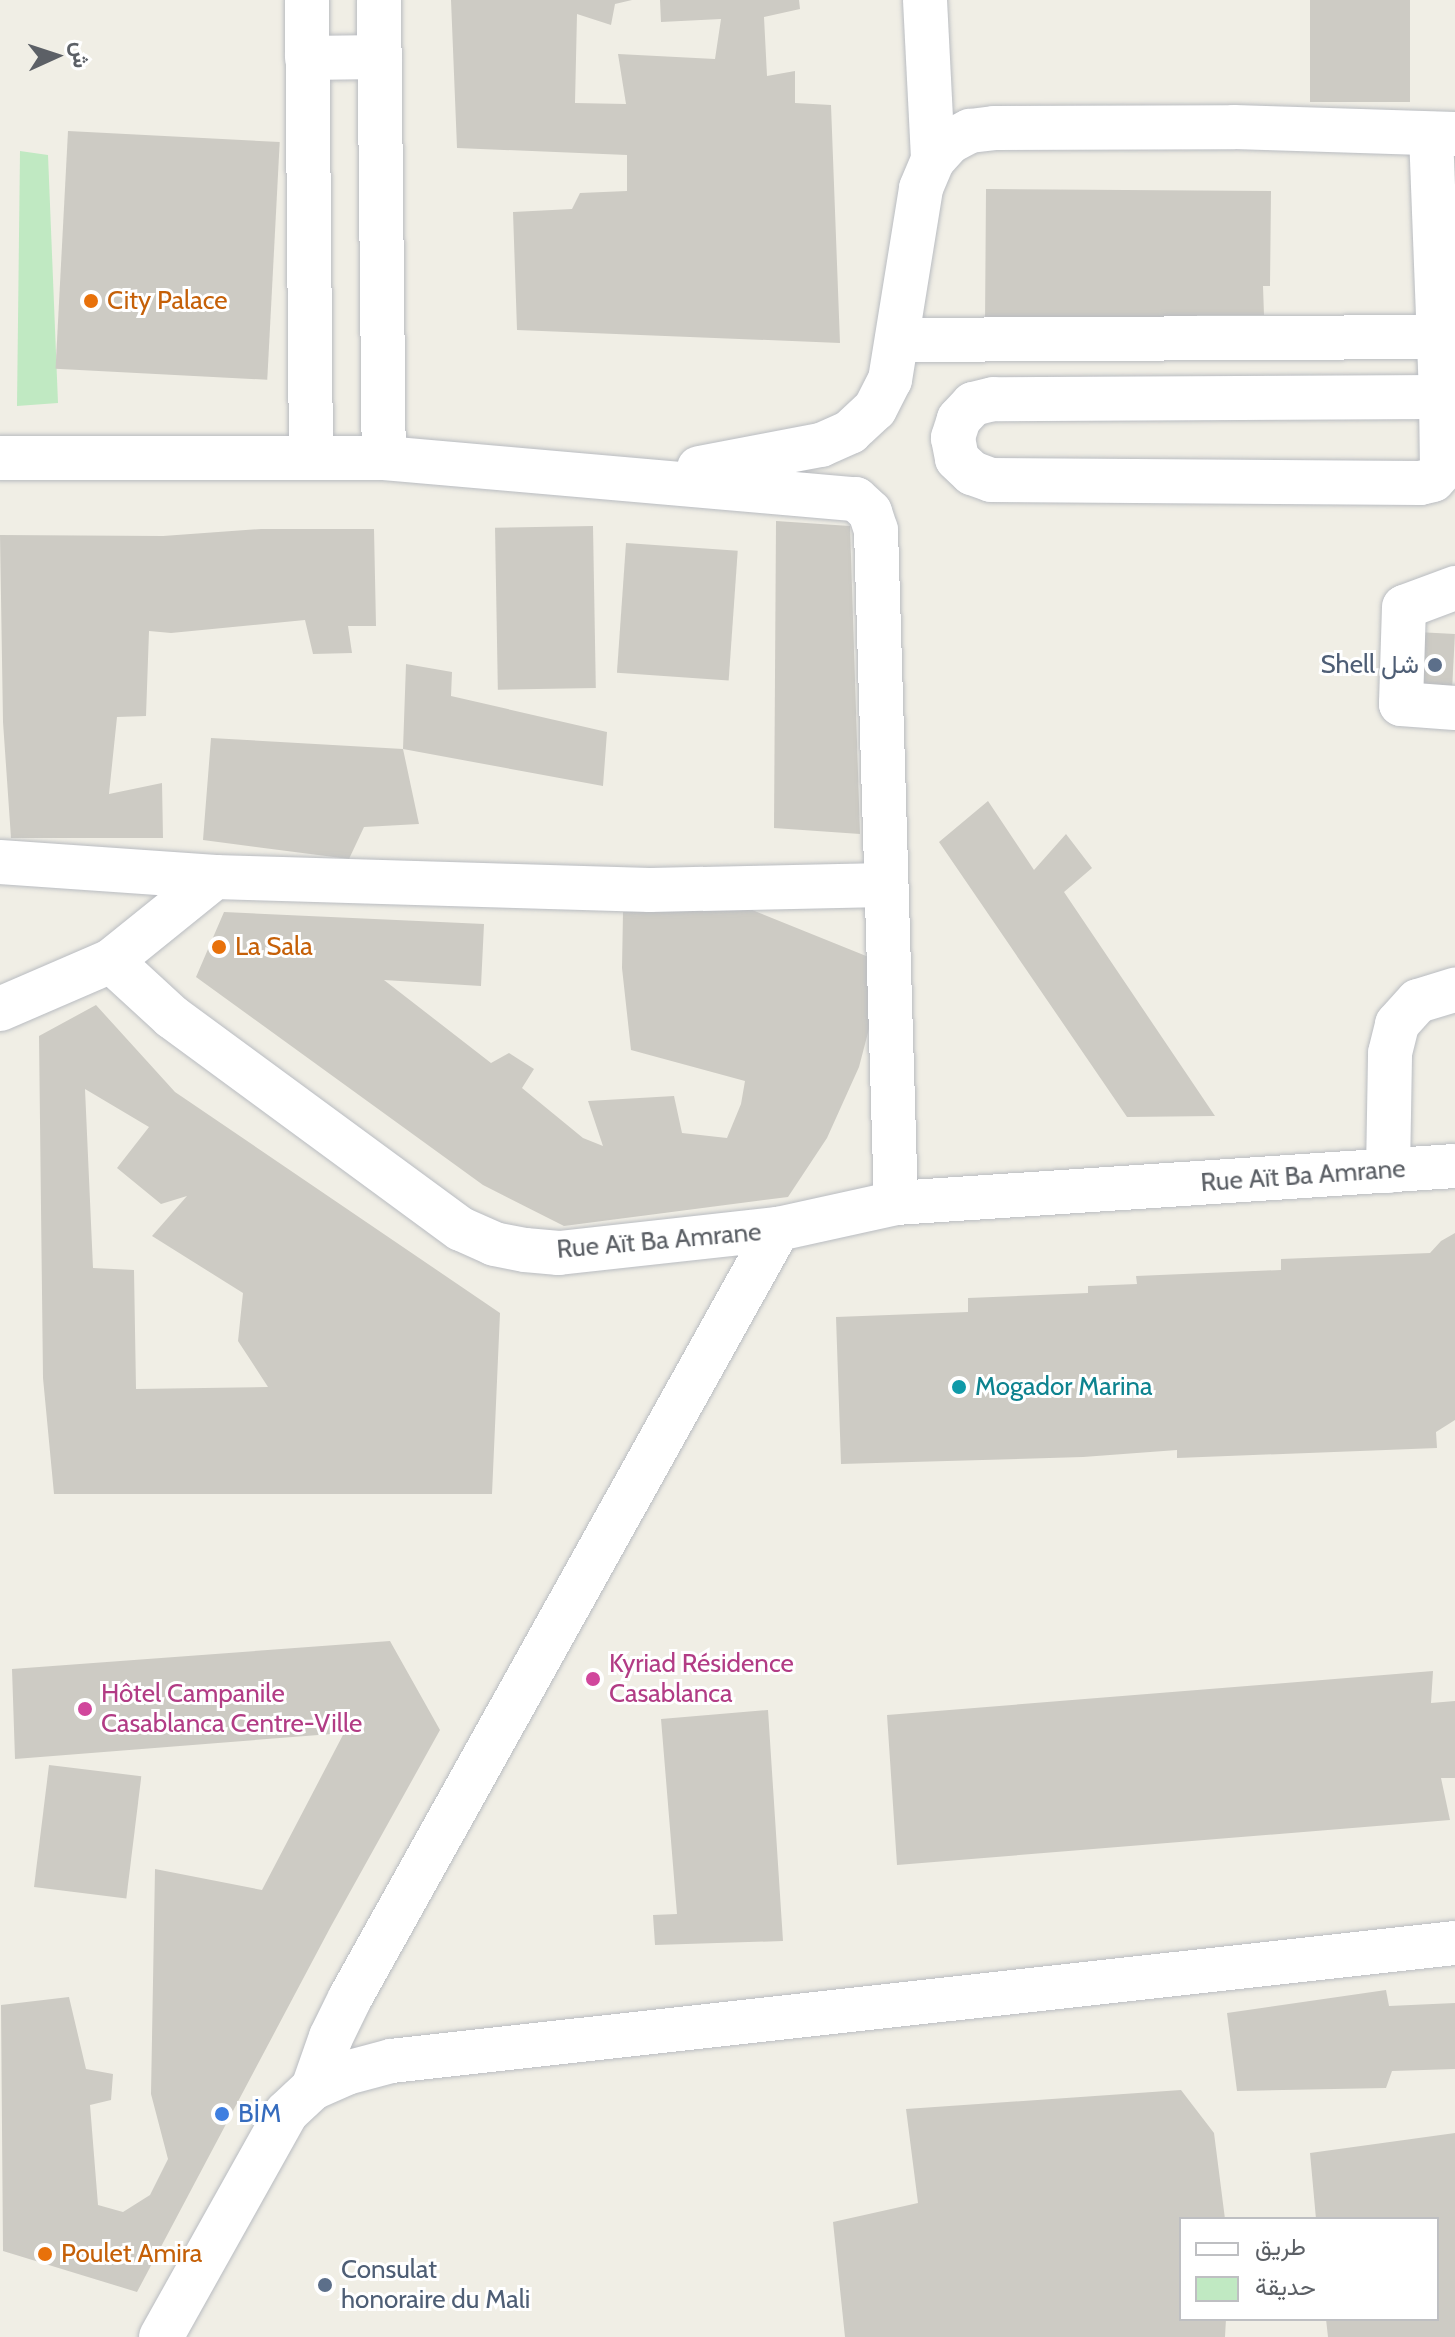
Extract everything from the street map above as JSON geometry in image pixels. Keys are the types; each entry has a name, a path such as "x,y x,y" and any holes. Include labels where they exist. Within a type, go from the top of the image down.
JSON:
{"street":[{"path":"307,0 311,457"},
{"path":"379,0 384,458"},
{"path":"925,0 933,160"},
{"path":"307,58 380,57"},
{"path":"642,479 821,445 850,432 875,409 890,380 921,188 933,160 949,142 970,131 994,128 1234,127 1443,134 1439,337 1441,397 1442,470 1433,480 1420,483 991,480 972,473 957,459 953,438 959,419 973,404 993,399 1441,397"},
{"path":"897,340 1439,337"},
{"path":"0,458 384,458 856,499 870,512 876,530 896,1203"},
{"path":"1455,588 1404,607 1401,704 1455,708"},
{"path":"0,862 215,877 650,890 885,885"},
{"path":"0,1009 111,961 215,877"},
{"name":"Rue Aït Ba Amrane","path":"111,961 172,1017 461,1229 494,1244 559,1253 778,1229 896,1203 1455,1166"},
{"path":"1388,1171 1390,1053 1397,1024 1418,1001 1455,990"},
{"path":"313,2088 331,2037 350,1998 778,1229"},
{"path":"161,2337 286,2113 313,2088 346,2073 391,2061 1455,1943"}],"green space":[{"path":"20,151 48,155 58,403 17,406"}],"building":[{"path":"451,0 632,0 615,4 611,25 577,14 575,103 626,104 618,54 715,59 721,19 661,22 660,0 799,0 800,9 764,17 767,76 795,71 795,103 831,105 840,343 517,330 513,212 572,209 580,193 627,191 627,155 457,148"},
{"path":"1310,0 1410,0 1410,102 1310,102"},
{"path":"68,131 280,142 267,380 56,369"},
{"path":"986,189 1271,191 1270,286 1263,286 1264,315 1197,315 1197,326 985,325"},
{"path":"776,521 850,526 860,834 774,828"},
{"path":"593,526 596,688 498,690 495,528"},
{"path":"261,529 374,529 376,626 348,626 352,653 313,654 305,620 171,633 149,631 146,716 117,717 109,794 162,783 163,838 11,838 3,722 0,535 163,536"},
{"path":"626,543 738,551 729,680 617,673"},
{"name":"Shell شل","path":"1417,632 1455,634 1452,697 1414,695"},
{"path":"406,664 452,672 451,696 607,732 603,786 403,749"},
{"path":"211,738 403,749 419,824 364,827 349,859 203,840"},
{"path":"988,801 1034,870 1066,834 1092,868 1064,892 1215,1116 1127,1117 939,842"},
{"path":"740,905 886,964 859,1067 827,1138 788,1197 564,1226 483,1185 196,977 224,912 484,924 481,986 384,980 491,1063 509,1053 534,1069 522,1088 583,1138 603,1146 588,1101 674,1096 682,1133 727,1138 741,1104 745,1081 631,1050 622,968 623,912"},
{"path":"96,1005 175,1092 500,1313 492,1494 54,1494 43,1378 39,1036","holes":["85,1089 149,1127 117,1168 161,1204 187,1196 152,1236 243,1293 238,1341 268,1387 136,1389 134,1270 93,1268"]},
{"path":"1455,1233 1455,1420 1436,1432 1437,1448 1177,1458 1177,1450 1083,1457 841,1464 836,1317 968,1312 968,1298 1088,1293 1088,1286 1137,1284 1136,1276 1281,1270 1281,1259 1430,1253 1441,1241"},
{"path":"390,1641 440,1730 330,1928 137,2292 3,2251 1,2005 69,1997 86,2069 113,2074 111,2100 90,2105 98,2205 123,2212 150,2195 168,2159 151,2094 155,1869 262,1890 344,1733 15,1759 12,1669"},
{"path":"1433,1671 1431,1703 1455,1701 1455,1778 1441,1778 1450,1820 897,1865 887,1715"},
{"path":"768,1710 783,1941 655,1945 653,1915 677,1914 661,1719"},
{"path":"49,1765 141,1776 126,1898 34,1887"},
{"path":"1386,1990 1389,2006 1455,2003 1455,2069 1392,2071 1386,2088 1237,2091 1227,2013"},
{"path":"1181,2090 1214,2133 1225,2217 1179,2217 1179,2321 1226,2321 1225,2337 845,2337 833,2222 918,2203 906,2109"},
{"path":"1455,2133 1455,2337 1328,2337 1326,2321 1439,2321 1439,2217 1316,2217 1310,2153"}],"place":[{"name":"City Palace","path":"91,301"},
{"name":"Shell شل","path":"1435,665"},
{"name":"La Sala","path":"219,947"},
{"name":"Mogador Marina","path":"959,1387"},
{"name":"Kyriad Résidence Casablanca","path":"593,1679"},
{"name":"Hôtel Campanile Casablanca Centre-Ville","path":"85,1709"},
{"name":"BİM","path":"222,2114"},
{"name":"Poulet Amira","path":"45,2254"},
{"name":"Consulat honoraire du Mali","path":"325,2285"}]}
